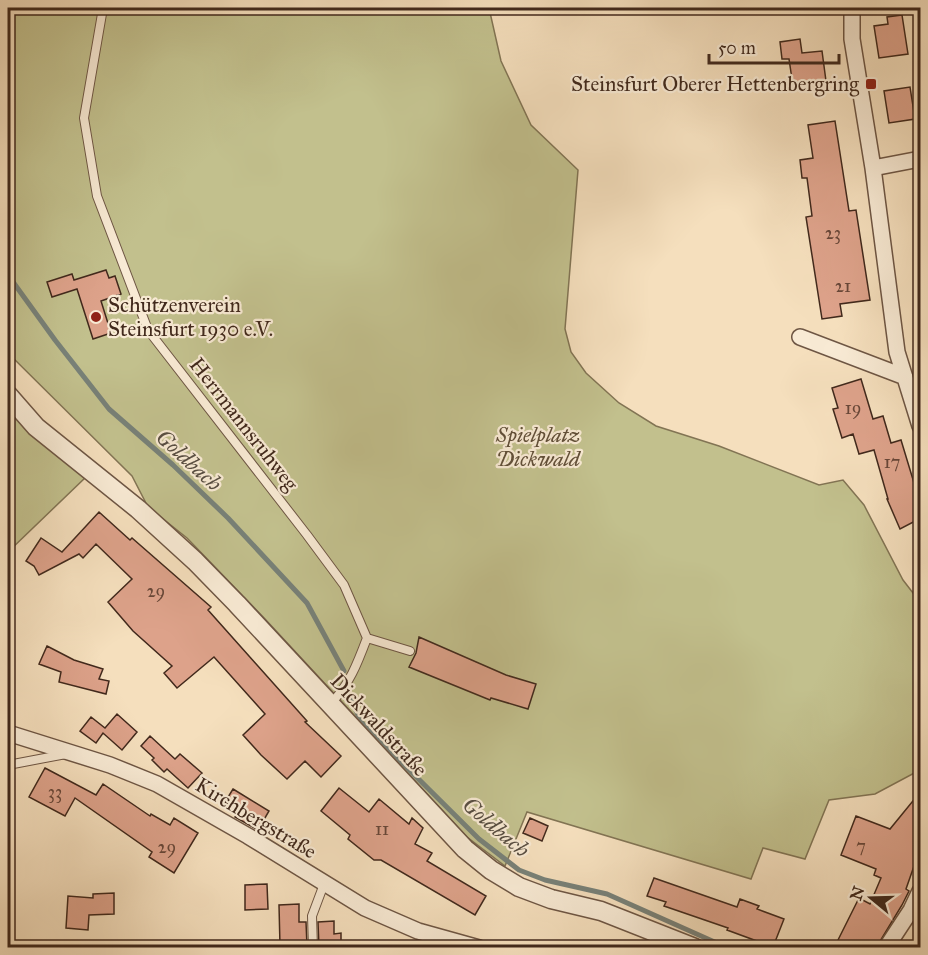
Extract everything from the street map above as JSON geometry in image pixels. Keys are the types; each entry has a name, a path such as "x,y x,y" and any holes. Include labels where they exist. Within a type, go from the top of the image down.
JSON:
{"street":[{"path":"852,8 852,39 873,168 897,352 921,426"},
{"path":"873,168 921,159"},
{"path":"800,337 905,377"},
{"name":"Dickwaldstraße","path":"8,394 36,427 138,509 195,561 465,849 491,870 519,887 551,899 601,911 695,948"},
{"name":"Kirchbergstraße","path":"8,733 110,765 157,784 248,836 364,908 418,931 479,948"},
{"path":"886,948 921,891"}],"lane":[{"name":"Herrmannsruhweg","path":"103,8 84,118 97,196 148,330 344,585 367,638"},
{"path":"328,705 342,692 367,638 410,651"},
{"path":"8,765 70,753"},
{"path":"313,948 312,916 324,884"}],"green space":[{"name":"Spielplatz Dickwald","path":"8,8 489,8 501,61 531,125 578,170 565,329 571,352 586,373 619,403 656,426 719,446 819,485 843,480 864,505 903,580 920,602 920,770 875,794 829,800 805,859 763,848 751,879 527,812 505,866 467,837 187,538 148,507 132,476 8,353"},
{"path":"8,405 87,476 8,552"}],"building":[{"path":"902,15 908,54 879,58 874,26 888,24 887,17"},
{"path":"800,39 802,53 822,51 826,81 793,86 789,59 782,59 780,42"},
{"path":"910,87 915,119 889,123 884,91"},
{"path":"835,121 849,211 856,210 870,300 840,304 842,316 822,319 806,217 812,216 807,178 802,178 800,160 813,158 808,125"},
{"name":"Schützenverein Steinsfurt 1930 e.V.","path":"106,270 109,278 115,276 121,294 101,301 111,333 93,339 77,289 52,297 47,282 72,274 74,280"},
{"path":"861,379 873,419 883,416 891,443 901,440 921,506 921,518 900,529 887,499 874,450 859,454 853,434 842,438 833,409 838,408 832,388"},
{"path":"99,512 211,607 208,610 307,721 305,722 341,756 321,777 305,761 287,779 243,735 265,714 214,657 177,688 164,673 172,666 133,631 108,602 132,579 96,544 83,558 79,554 39,575 34,566 26,561 41,538 62,552"},
{"path":"419,637 506,675 536,684 528,709 491,698 490,700 409,667 416,653"},
{"path":"47,646 74,660 103,669 99,679 109,681 106,694 59,682 61,672 39,664"},
{"path":"117,714 137,732 122,750 103,733 96,743 80,731 91,717 105,728"},
{"path":"150,736 175,759 180,754 202,773 188,788 167,769 164,772 141,746"},
{"path":"45,768 96,795 103,784 150,816 151,814 170,825 174,818 198,833 174,873 149,857 152,852 75,798 65,816 29,797"},
{"path":"339,788 369,812 379,799 409,824 412,818 423,828 415,844 432,853 427,861 486,896 475,915 381,860 374,860 348,839 350,835 321,811"},
{"path":"233,789 269,811 258,830 235,817 239,810 225,802"},
{"path":"921,791 921,846 906,889 909,891 902,905 876,948 834,948 859,898 870,904 881,878 874,875 876,869 841,855 856,816 890,829"},
{"path":"530,818 548,826 542,841 523,833"},
{"path":"654,878 737,907 740,899 759,906 757,909 784,919 773,947 727,930 728,928 664,906 666,902 647,896"},
{"path":"267,884 268,909 245,910 245,885"},
{"path":"114,893 114,914 89,915 88,930 66,928 68,896 93,898 93,894"},
{"path":"299,904 299,922 306,922 307,946 280,946 279,905"},
{"path":"334,921 334,934 341,933 341,948 319,948 318,922"}],"waterway":[{"name":"Goldbach","path":"8,275 109,409 173,465 228,518 307,603 344,671"},
{"name":"Goldbach","path":"351,699 361,722 479,839 519,870 545,880 607,894 728,948"}],"place":[{"name":"Steinsfurt Oberer Hettenbergring","path":"871,84"},
{"name":"Schützenverein Steinsfurt 1930 e.V.","path":"96,317"}]}
